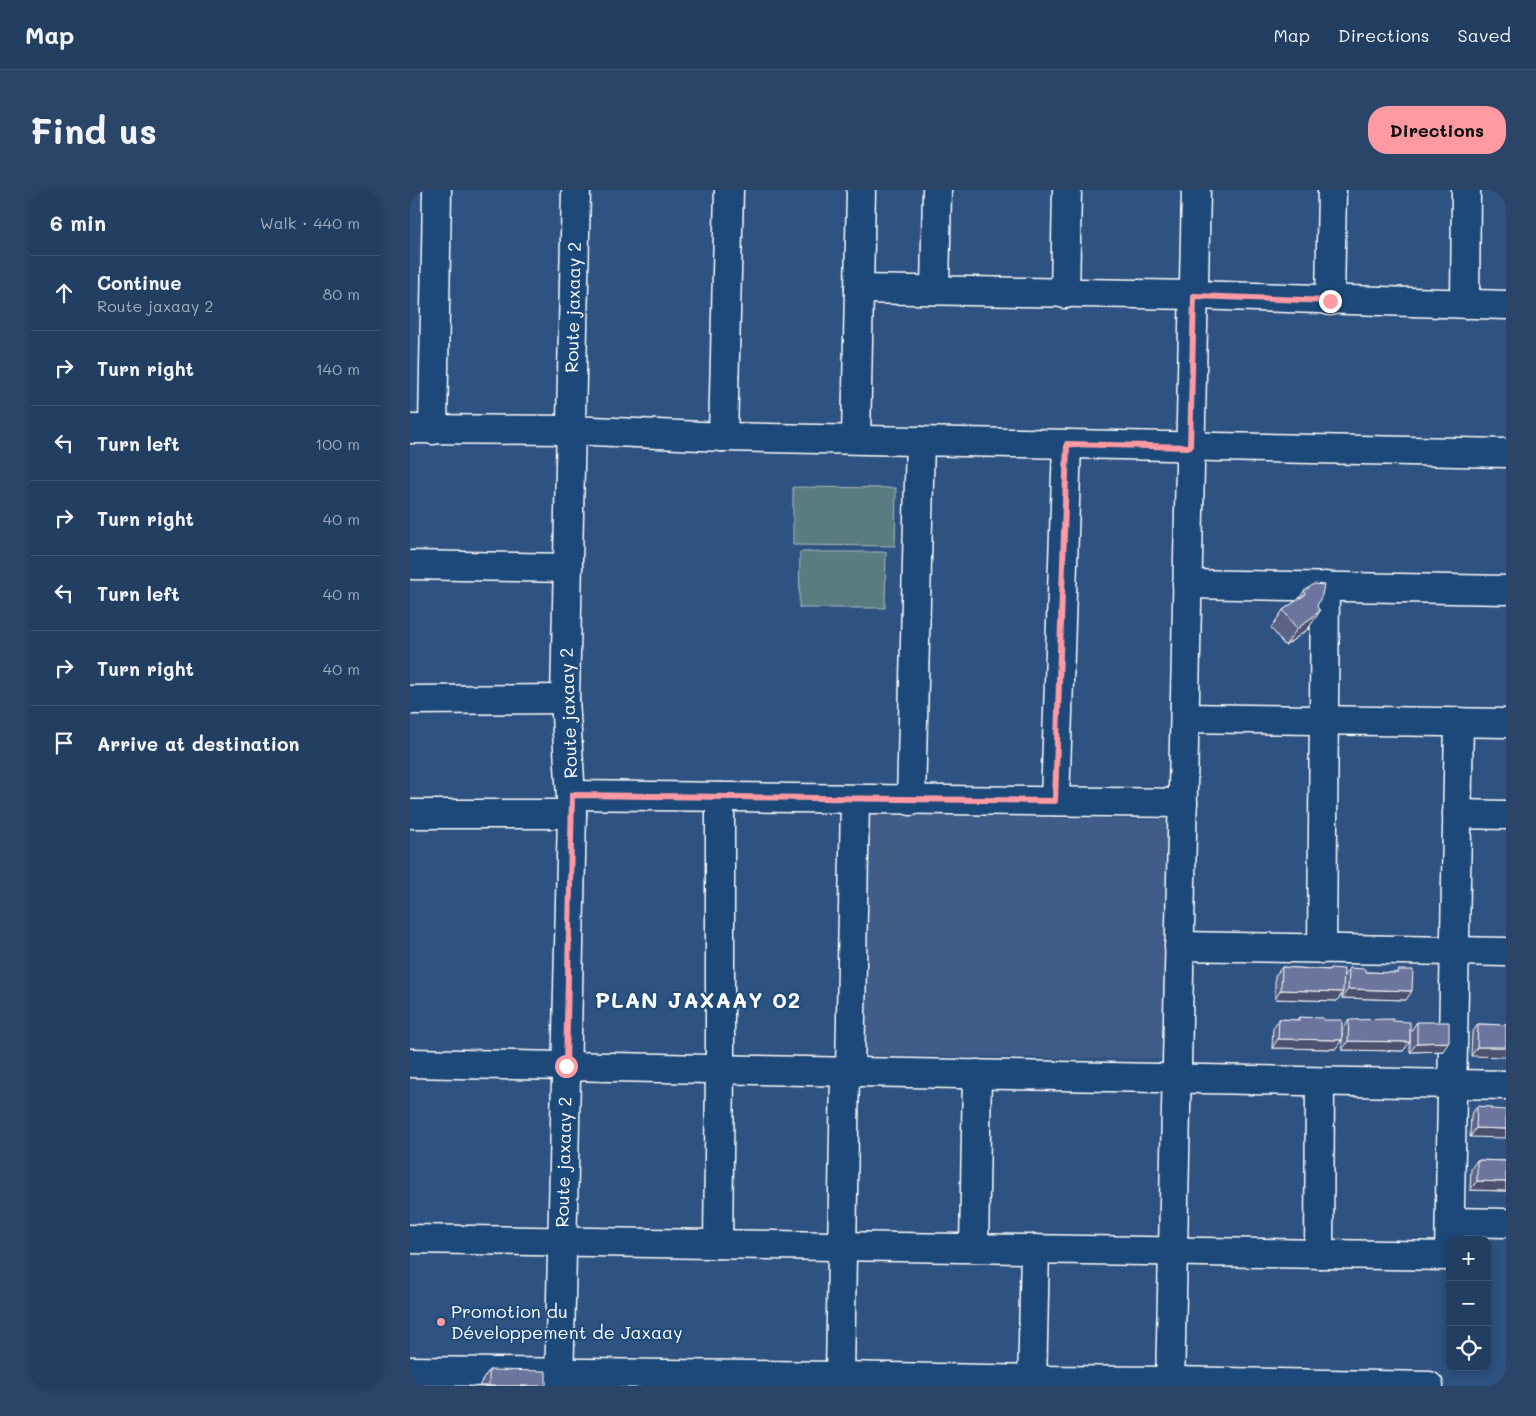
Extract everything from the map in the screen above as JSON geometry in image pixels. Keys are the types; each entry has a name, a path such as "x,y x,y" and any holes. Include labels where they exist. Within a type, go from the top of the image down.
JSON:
{"street":[{"path":"437,190 421,430 571,430 723,437 1506,454"},
{"name":"Route jaxaay 2","path":"559,1379 572,804 565,699 576,190"},
{"path":"723,437 729,190"},
{"path":"856,440 860,190"},
{"path":"935,290 937,190"},
{"path":"1065,294 1067,190"},
{"path":"1170,1383 1196,190"},
{"path":"1330,301 1332,190"},
{"path":"1464,304 1466,190"},
{"path":"859,289 1506,305"},
{"path":"911,801 920,441"},
{"path":"1055,801 1067,444"},
{"path":"410,565 568,568"},
{"path":"1187,584 1506,590"},
{"path":"1322,949 1325,586"},
{"path":"410,700 565,699"},
{"path":"1184,718 1506,722"},
{"path":"410,1239 1449,1256 1459,722"},
{"path":"410,814 720,797 911,801 1183,803"},
{"path":"718,1244 720,797"},
{"path":"840,1376 855,800"},
{"path":"1457,814 1506,815"},
{"path":"1179,946 1506,952"},
{"path":"410,1063 1506,1085"},
{"path":"974,1248 977,1074"},
{"path":"1319,1254 1320,1082"},
{"path":"1450,1222 1506,1223"},
{"path":"1032,1383 1035,1250"},
{"path":"410,1372 559,1379 840,1376 908,1382 1429,1386"}],"shaded area":[{"path":"860,815 1176,820 1171,1059 855,1055"}],"green space":[{"path":"793,487 896,488 895,546 793,545"},
{"path":"800,552 886,552 885,608 799,608"}],"building":[{"path":"1314,584 1324,585 1317,606 1320,611 1297,629 1283,610 1306,594 1304,591"},
{"path":"1282,967 1344,969 1343,992 1281,990"},
{"path":"1349,968 1365,969 1365,972 1398,973 1398,970 1413,970 1412,991 1348,989"},
{"path":"1299,1017 1342,1020 1342,1040 1278,1039 1279,1019 1299,1020"},
{"path":"1393,1019 1393,1021 1410,1022 1410,1042 1348,1041 1349,1020"},
{"path":"1417,1022 1449,1022 1449,1042 1417,1043"},
{"path":"1478,1024 1506,1025 1506,1047 1477,1047"},
{"path":"1477,1106 1506,1110 1506,1129 1476,1128"},
{"path":"1477,1160 1506,1161 1506,1182 1477,1181"},
{"path":"489,1370 546,1371 546,1386 489,1386"}],"place":[{"name":"Promotion du Développement de Jaxaay","path":"441,1322"}],"district":[{"name":"PLAN JAXAAY 02","path":"698,1000"}],"route":[{"path":"566,1066 572,795 911,801 1055,801 1067,444 1190,447 1194,296 1330,301"}]}
